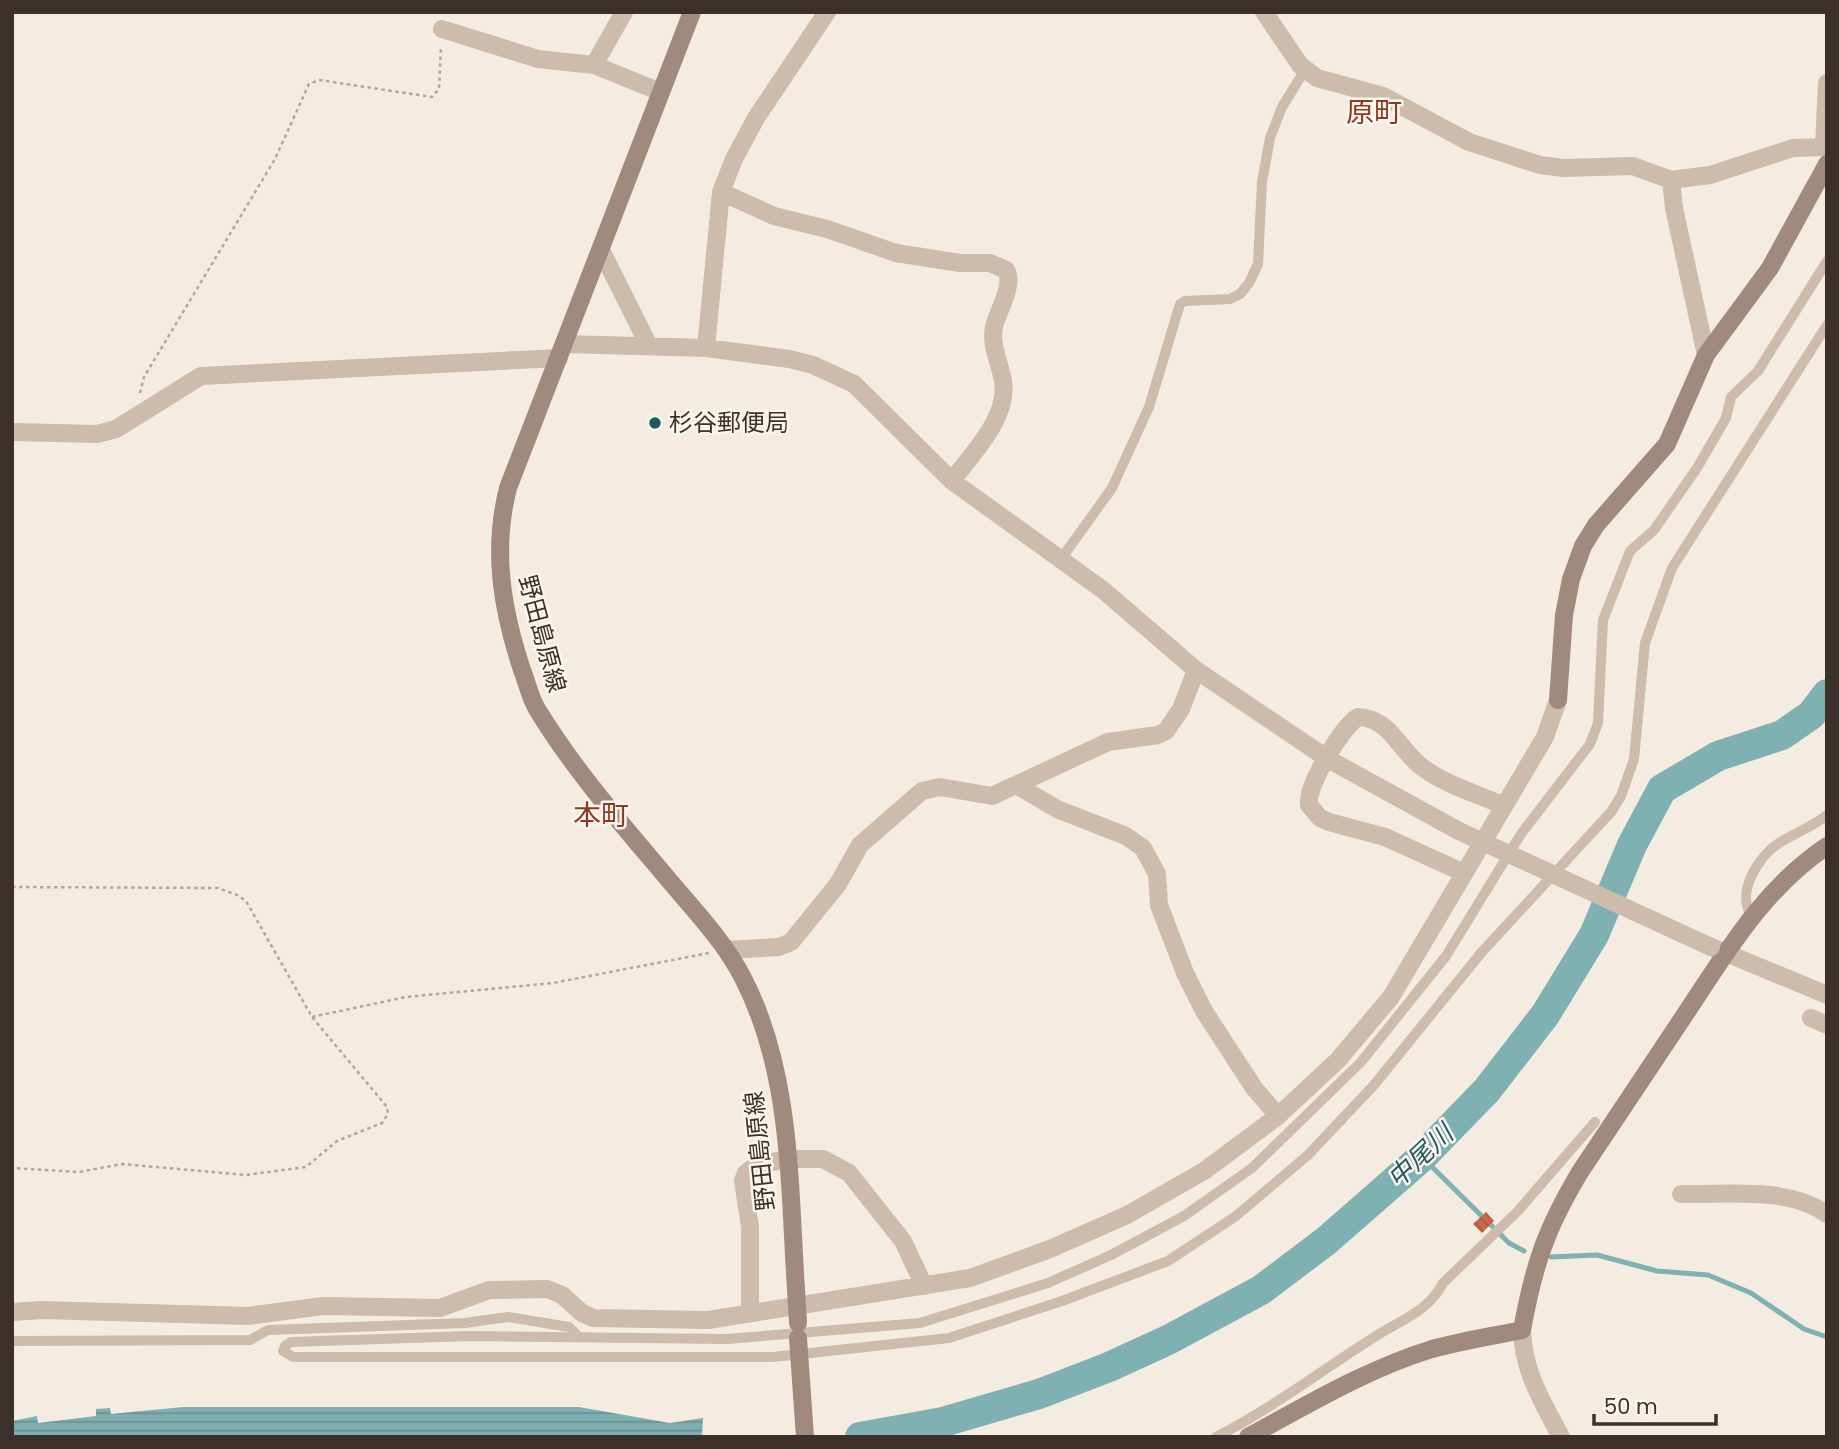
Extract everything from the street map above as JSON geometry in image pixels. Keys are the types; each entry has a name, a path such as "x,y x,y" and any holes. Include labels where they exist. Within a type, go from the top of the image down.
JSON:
{"main road":[{"name":"野田島原線","path":"692,12 508,488 500,528 500,584 517,653 535,707 634,839 727,950 744,980 769,1045 785,1118 805,1437"},
{"path":"1558,699 1564,615 1570,579 1583,547 1596,525 1667,444 1706,355 1770,268 1826,153"},
{"path":"1248,1437 1396,1362 1433,1349 1522,1330 1536,1261 1561,1205 1718,950 1753,917 1795,868 1827,846"}],"street":[{"path":"594,65 624,12"},
{"path":"705,348 721,192 734,159 756,118 827,12"},
{"path":"1264,12 1305,70 1330,84 1384,96 1469,142 1531,162 1563,168 1633,166 1671,180 1710,175 1793,148 1826,153 1827,82"},
{"path":"442,29 538,59 594,65 661,92"},
{"path":"1671,180 1674,208 1706,355"},
{"path":"721,192 774,216 827,229 896,253 960,263 990,263 1006,270 1009,280 993,332 1004,390 1003,401 992,425 952,481"},
{"path":"601,250 649,346"},
{"path":"12,432 96,434 116,429 201,376 649,346 705,348 789,359 836,374 854,384 952,481 1061,559 1196,670 1328,759 1459,831 1718,950 1827,995"},
{"path":"727,950 779,947 791,942 838,884 860,845 922,791 940,787 992,796 1108,742 1158,735 1166,731 1181,709 1196,670"},
{"path":"12,1312 42,1310 248,1316 323,1306 440,1307 489,1290 547,1289 562,1294 582,1312 605,1320 708,1320 924,1286 982,1274 1050,1249 1127,1215 1204,1171 1278,1116 1338,1060 1391,997 1502,805 1545,737 1558,699"},
{"path":"1464,873 1385,837 1320,818 1309,805 1308,798 1328,759 1350,722 1358,717 1368,718 1389,730 1423,769 1502,805"},
{"path":"1018,786 1056,809 1126,836 1143,848 1157,874 1159,905 1190,983 1254,1088 1278,1116"},
{"path":"750,1313 750,1227 743,1181 746,1172 756,1165 788,1159 823,1159 849,1173 903,1241 924,1286"},
{"path":"1681,1195 1784,1196 1812,1204 1827,1214"},
{"path":"1522,1330 1522,1353 1528,1374 1561,1437"}],"lane":[{"path":"1061,559 1112,488 1149,407 1180,304 1185,301 1230,299 1240,294 1258,264 1262,182 1270,138 1282,107 1305,70"},
{"path":"1827,261 1758,371 1731,397 1726,418 1697,468 1654,530 1630,551 1603,620 1598,723 1590,744 1521,834 1446,956 1361,1062 1252,1168 1184,1216 1111,1255 1048,1283 920,1322 727,1339 470,1336 291,1342 285,1346 284,1351 293,1357 773,1357 949,1338 1062,1301 1168,1261 1236,1216 1308,1155 1374,1085 1482,953 1611,812 1621,796 1634,759 1645,643 1672,568 1827,325"},
{"path":"1753,917 1747,910 1745,891 1766,855 1777,844 1827,815"},
{"path":"1216,1437 1284,1399 1378,1335 1402,1323 1436,1297 1443,1283 1501,1227 1595,1122"},
{"path":"12,1341 250,1340 268,1330 464,1323 508,1317 569,1327 578,1336"}],"path":[{"path":"133,420 144,377 275,159 307,88 314,81 427,99 436,94 442,29"},
{"path":"12,887 228,890 246,901 312,1017 387,1107 388,1114 382,1124 337,1141 312,1164 246,1175 122,1164 79,1172 12,1168"},
{"path":"312,1017 406,997 552,983 727,950"}],"water":[{"path":"183,1407 579,1407 670,1423 703,1418 702,1437 12,1437 12,1421 37,1416 38,1423 96,1416 96,1409 110,1408 111,1414"}],"building":[{"path":"1486,1212 1494,1221 1482,1233 1473,1224"}],"waterway":[{"name":"中尾川","path":"860,1437 943,1422 1039,1394 1109,1367 1168,1340 1261,1290 1326,1241 1422,1157 1487,1090 1545,1015 1594,935 1632,845 1662,789 1718,756 1782,735 1811,715 1827,694"},
{"path":"1422,1157 1509,1243 1524,1251"},
{"path":"1551,1257 1597,1255 1657,1271 1708,1275 1751,1293 1804,1329 1827,1337"}],"place":[{"name":"杉谷郵便局","path":"655,423"}],"district":[{"name":"原町","path":"1374,112"},
{"name":"本町","path":"601,815"}]}
